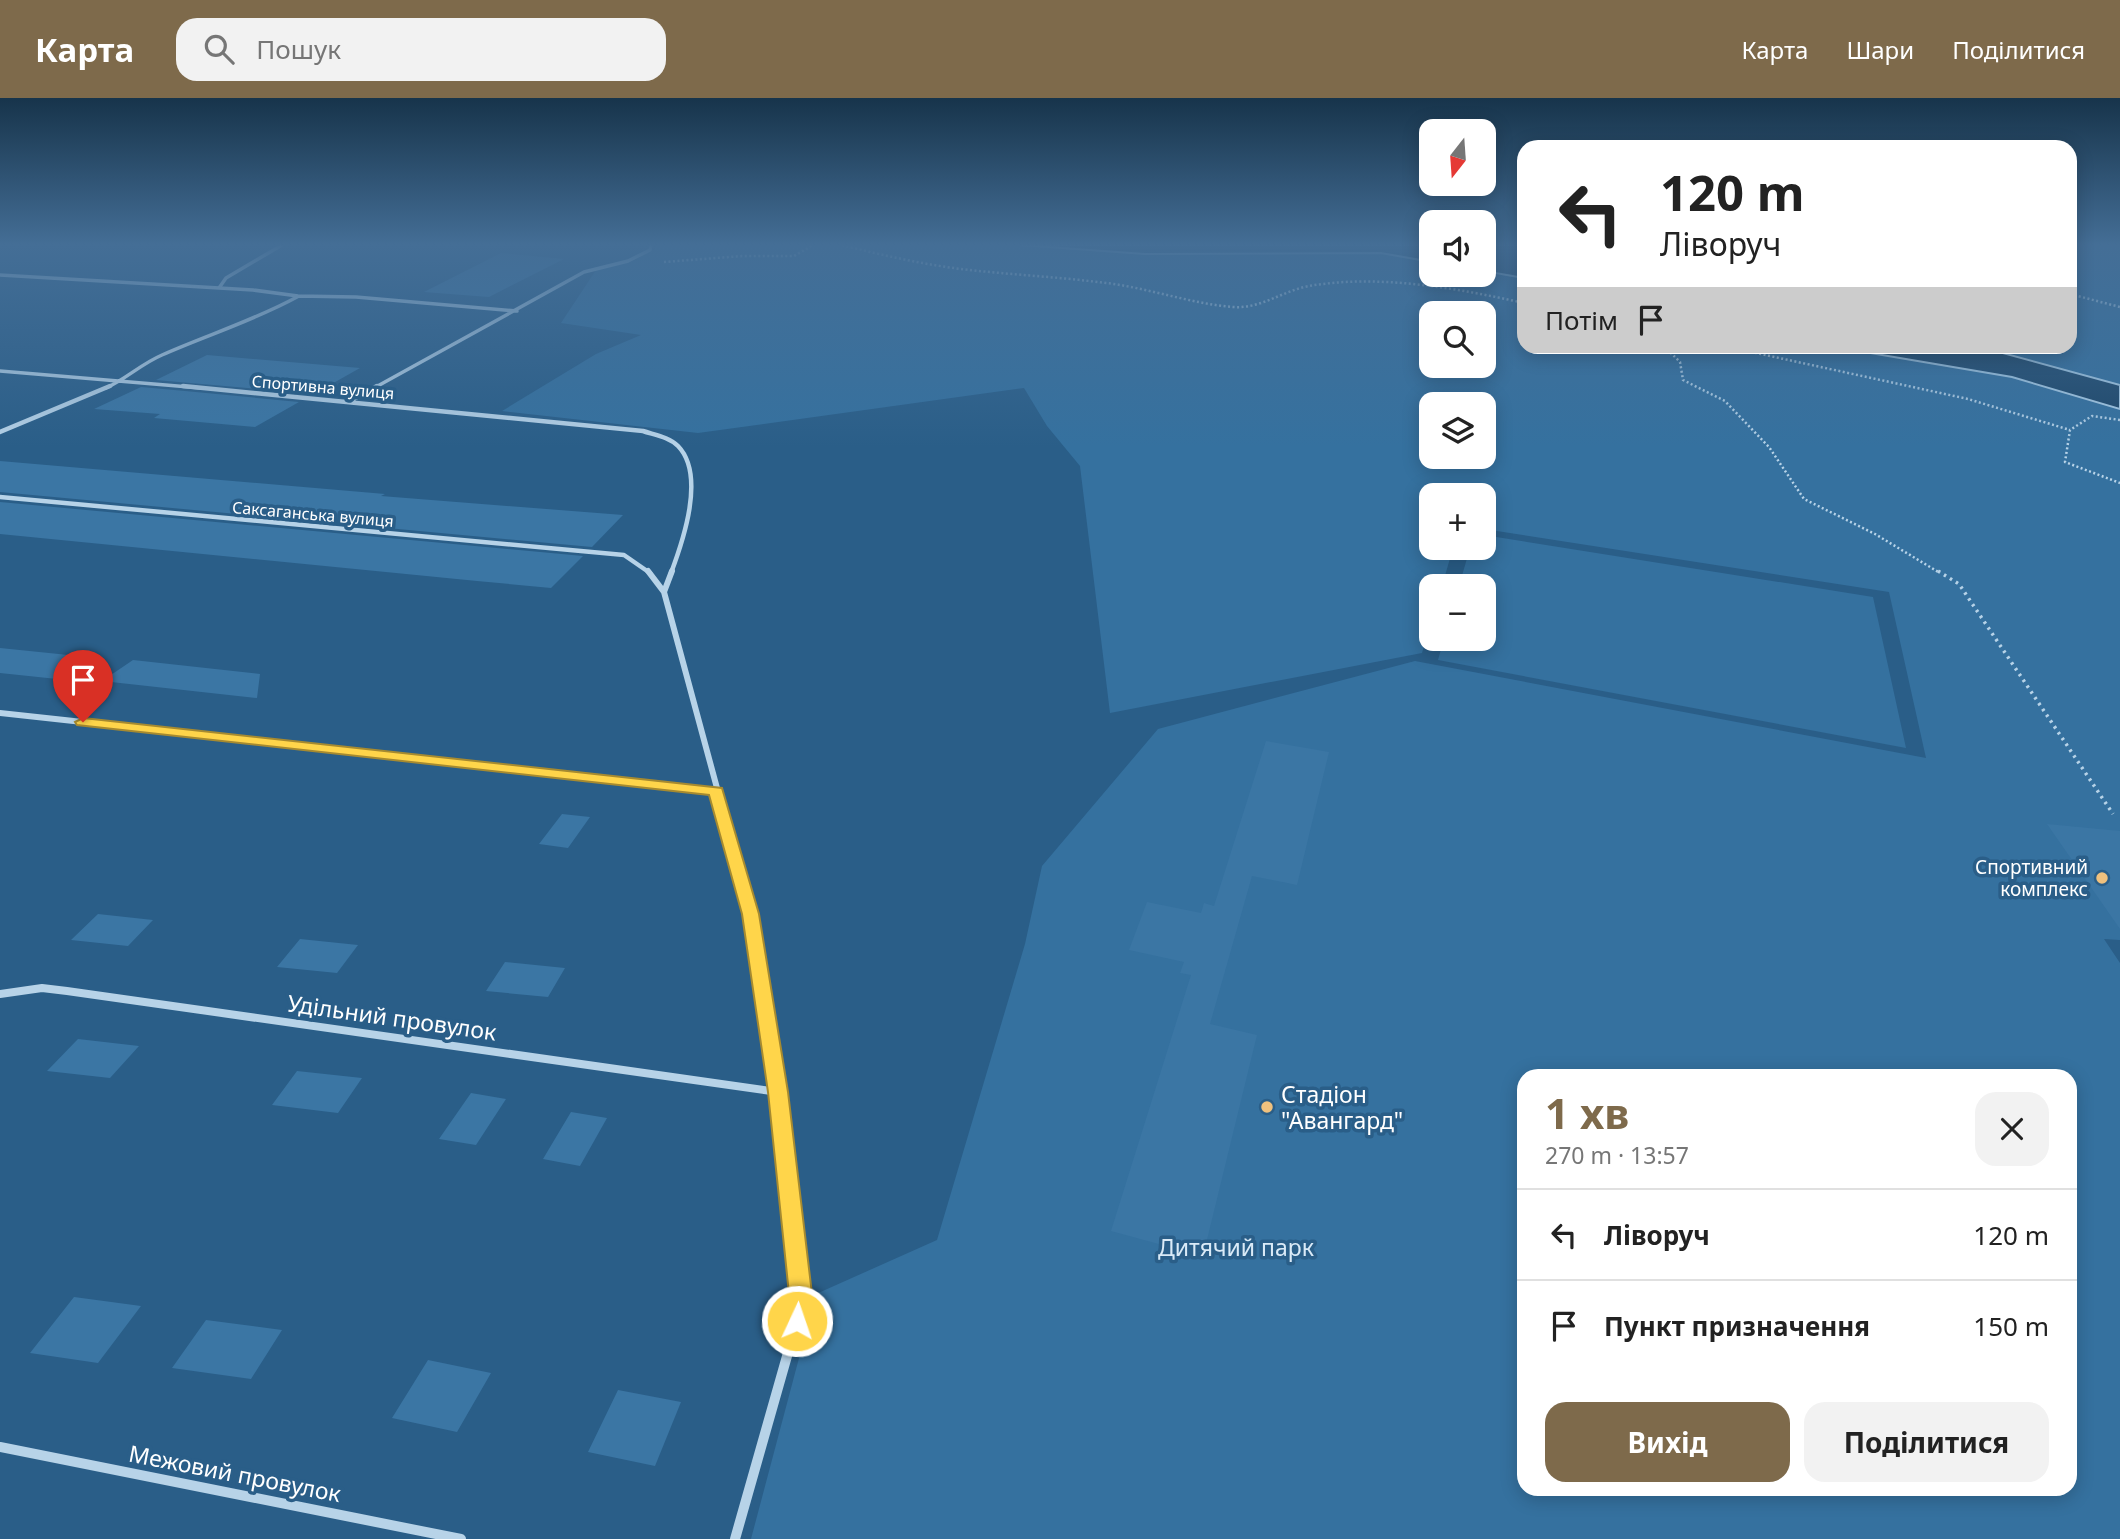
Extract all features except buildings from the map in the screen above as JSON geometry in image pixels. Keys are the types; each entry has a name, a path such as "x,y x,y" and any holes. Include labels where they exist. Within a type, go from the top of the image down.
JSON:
{"street":[{"path":"0,432 122,381 125,375 157,358 270,312"},
{"path":"348,402 515,312"},
{"name":"Спортивна вулиця","path":"0,371 643,431 665,438 681,450 692,485 681,547 664,592"},
{"name":"Саксаганська вулиця","path":"0,497 624,555 648,571 664,592"},
{"path":"664,592 750,914 778,1092 800,1294 797,1321 735,1539"},
{"path":"0,713 716,791"},
{"name":"Удільний провулок","path":"0,994 43,988 67,990 778,1092"},
{"name":"Межовий провулок","path":"0,1447 461,1539"}],"path":[{"path":"1672,354 1680,362 1683,380 1725,401 1769,447 1804,499 1875,534 1959,584 2113,814"},
{"path":"1760,354 1968,400 2070,430"},
{"path":"2120,420 2092,416 2070,430 2065,462 2120,483"}],"green space":[{"name":"Дитячий парк","path":"568,312 1419,312 1419,378 1496,378 1496,312 1517,312 1517,354 1876,354 2012,377 2120,409 2120,940 2104,939 2120,963 2120,1539 751,1539 816,1294 937,1240 1025,944 1042,866 1158,729 1415,661 1926,758 1889,592 1496,531 1496,483 1419,483 1419,560 1450,560 1445,574 1419,574 1419,651 1422,653 1110,713 1080,466 1047,426 1024,388 698,433 502,411 596,354 641,335 561,323"},
{"path":"2077,312 2120,312 2120,385 2003,354 2077,354"},
{"path":"1496,537 1873,597 1906,748 1438,660 1441,651 1496,651 1496,574 1462,574 1467,560 1496,560"}],"shaded area":[{"path":"1876,354 2006,354 2120,385 2120,409 2012,377"}],"place":[{"name":"Спортивний комплекс","path":"2102,878"},
{"name":"Стадіон \"Авангард\"","path":"1267,1107"}],"route":[{"path":"83,722 716,791 750,914 778,1092 800,1294 797,1321"}]}
